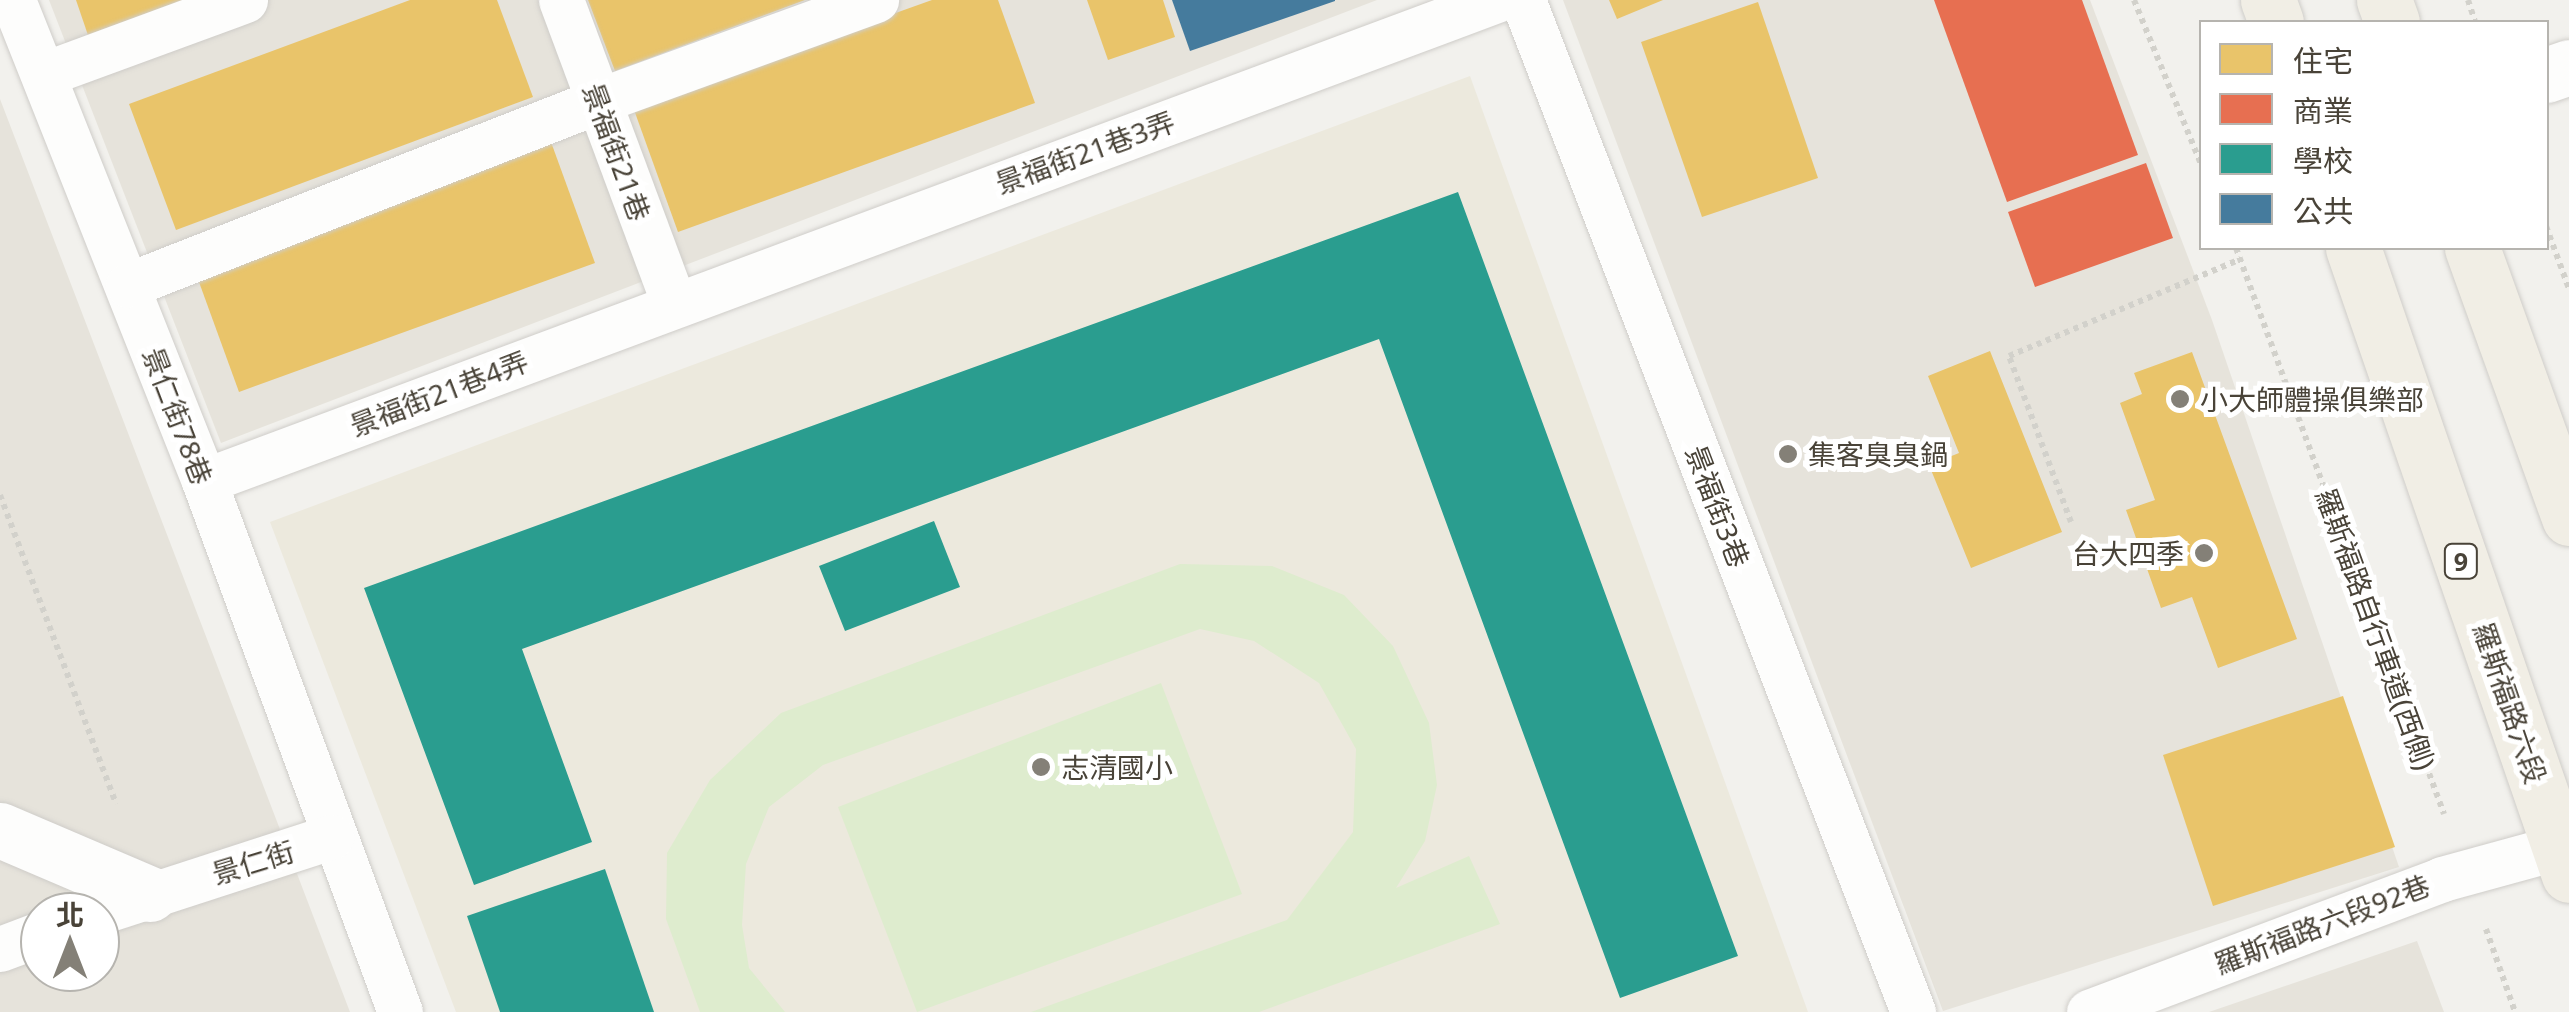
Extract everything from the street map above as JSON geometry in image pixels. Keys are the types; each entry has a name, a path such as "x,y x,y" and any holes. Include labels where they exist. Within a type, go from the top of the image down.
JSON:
{"main road":[{"name":"羅斯福路六段","path":"2355,250 2564,861"},
{"path":"2473,250 2569,518"}],"street":[{"path":"0,830 125,903"}],"lane":[{"name":"景仁街78巷","path":"13,0 47,74 204,481 332,837"},
{"path":"47,74 245,0"},
{"name":"景福街21巷","path":"560,0 674,304"},
{"path":"128,286 598,101 876,0"},
{"name":"景福街21巷3弄","path":"674,304 1497,0"},
{"name":"景福街3巷","path":"1523,0 1913,1012"},
{"name":"景福街21巷4弄","path":"204,481 674,304"},
{"name":"景仁街","path":"125,903 332,837 400,1012"},
{"name":"羅斯福路六段92巷","path":"2088,1012 2465,872 2564,861"}],"path":[{"path":"2134,0 2199,160"},
{"path":"2549,234 2569,290"},
{"name":"羅斯福路自行車道(西側)","path":"2237,250 2514,1012"},
{"path":"2071,522 2009,356 2240,259"},
{"path":"0,495 125,903"}],"shaded area":[{"path":"49,0 1377,0 221,443"},
{"path":"1563,0 2090,0 2212,320 2399,867 1943,1011"},
{"name":"志清國小","path":"1470,76 1808,1012 456,1012 270,522"},
{"path":"0,99 350,1012 0,1012"},
{"path":"2417,941 2444,1012 2209,1012"}],"green space":[{"path":"1180,564 1272,566 1344,595 1393,646 1429,723 1437,785 1425,841 1396,888 1469,856 1500,924 1259,1012 1031,1012 1287,920 1353,832 1356,749 1319,683 1254,641 1200,629 823,765 769,807 746,864 742,925 749,968 785,1012 700,1012 666,919 667,853 710,780 781,713"},
{"path":"1161,683 1242,894 917,1012 838,807"}],"building: 住宅":[{"path":"76,0 211,0 90,41"},
{"path":"410,0 497,0 533,97 176,230 129,104"},
{"path":"588,0 805,0 615,71"},
{"path":"932,0 998,0 1035,103 678,232 633,107"},
{"path":"1087,0 1163,0 1175,37 1108,60"},
{"path":"1609,0 1663,0 1617,19"},
{"path":"1758,2 1818,178 1702,217 1641,42"},
{"path":"551,142 595,263 239,392 195,271"},
{"path":"1990,351 2062,532 1971,568 1929,465 1959,453 1928,376"},
{"name":"台大四季","path":"2192,352 2297,639 2218,668 2192,597 2161,608 2126,510 2155,500 2120,403 2142,394 2134,373"},
{"path":"2343,696 2395,847 2213,906 2163,755"}],"building: 商業":[{"path":"1934,0 2082,0 2138,155 2007,202"},
{"path":"2146,163 2173,238 2035,287 2008,212"}],"building: 學校":[{"path":"1458,192 1738,956 1620,998 1379,339 522,649 592,842 474,885 364,588"},
{"path":"934,521 960,587 845,631 819,566"},
{"path":"605,869 654,1012 500,1012 467,916"}],"building: 公共":[{"path":"1172,0 1335,0 1335,1 1190,51"}],"place":[{"name":"小大師體操俱樂部","path":"2180,399"},
{"name":"集客臭臭鍋","path":"1788,454"},
{"name":"台大四季","path":"2204,553"},
{"name":"志清國小","path":"1041,767"}]}
